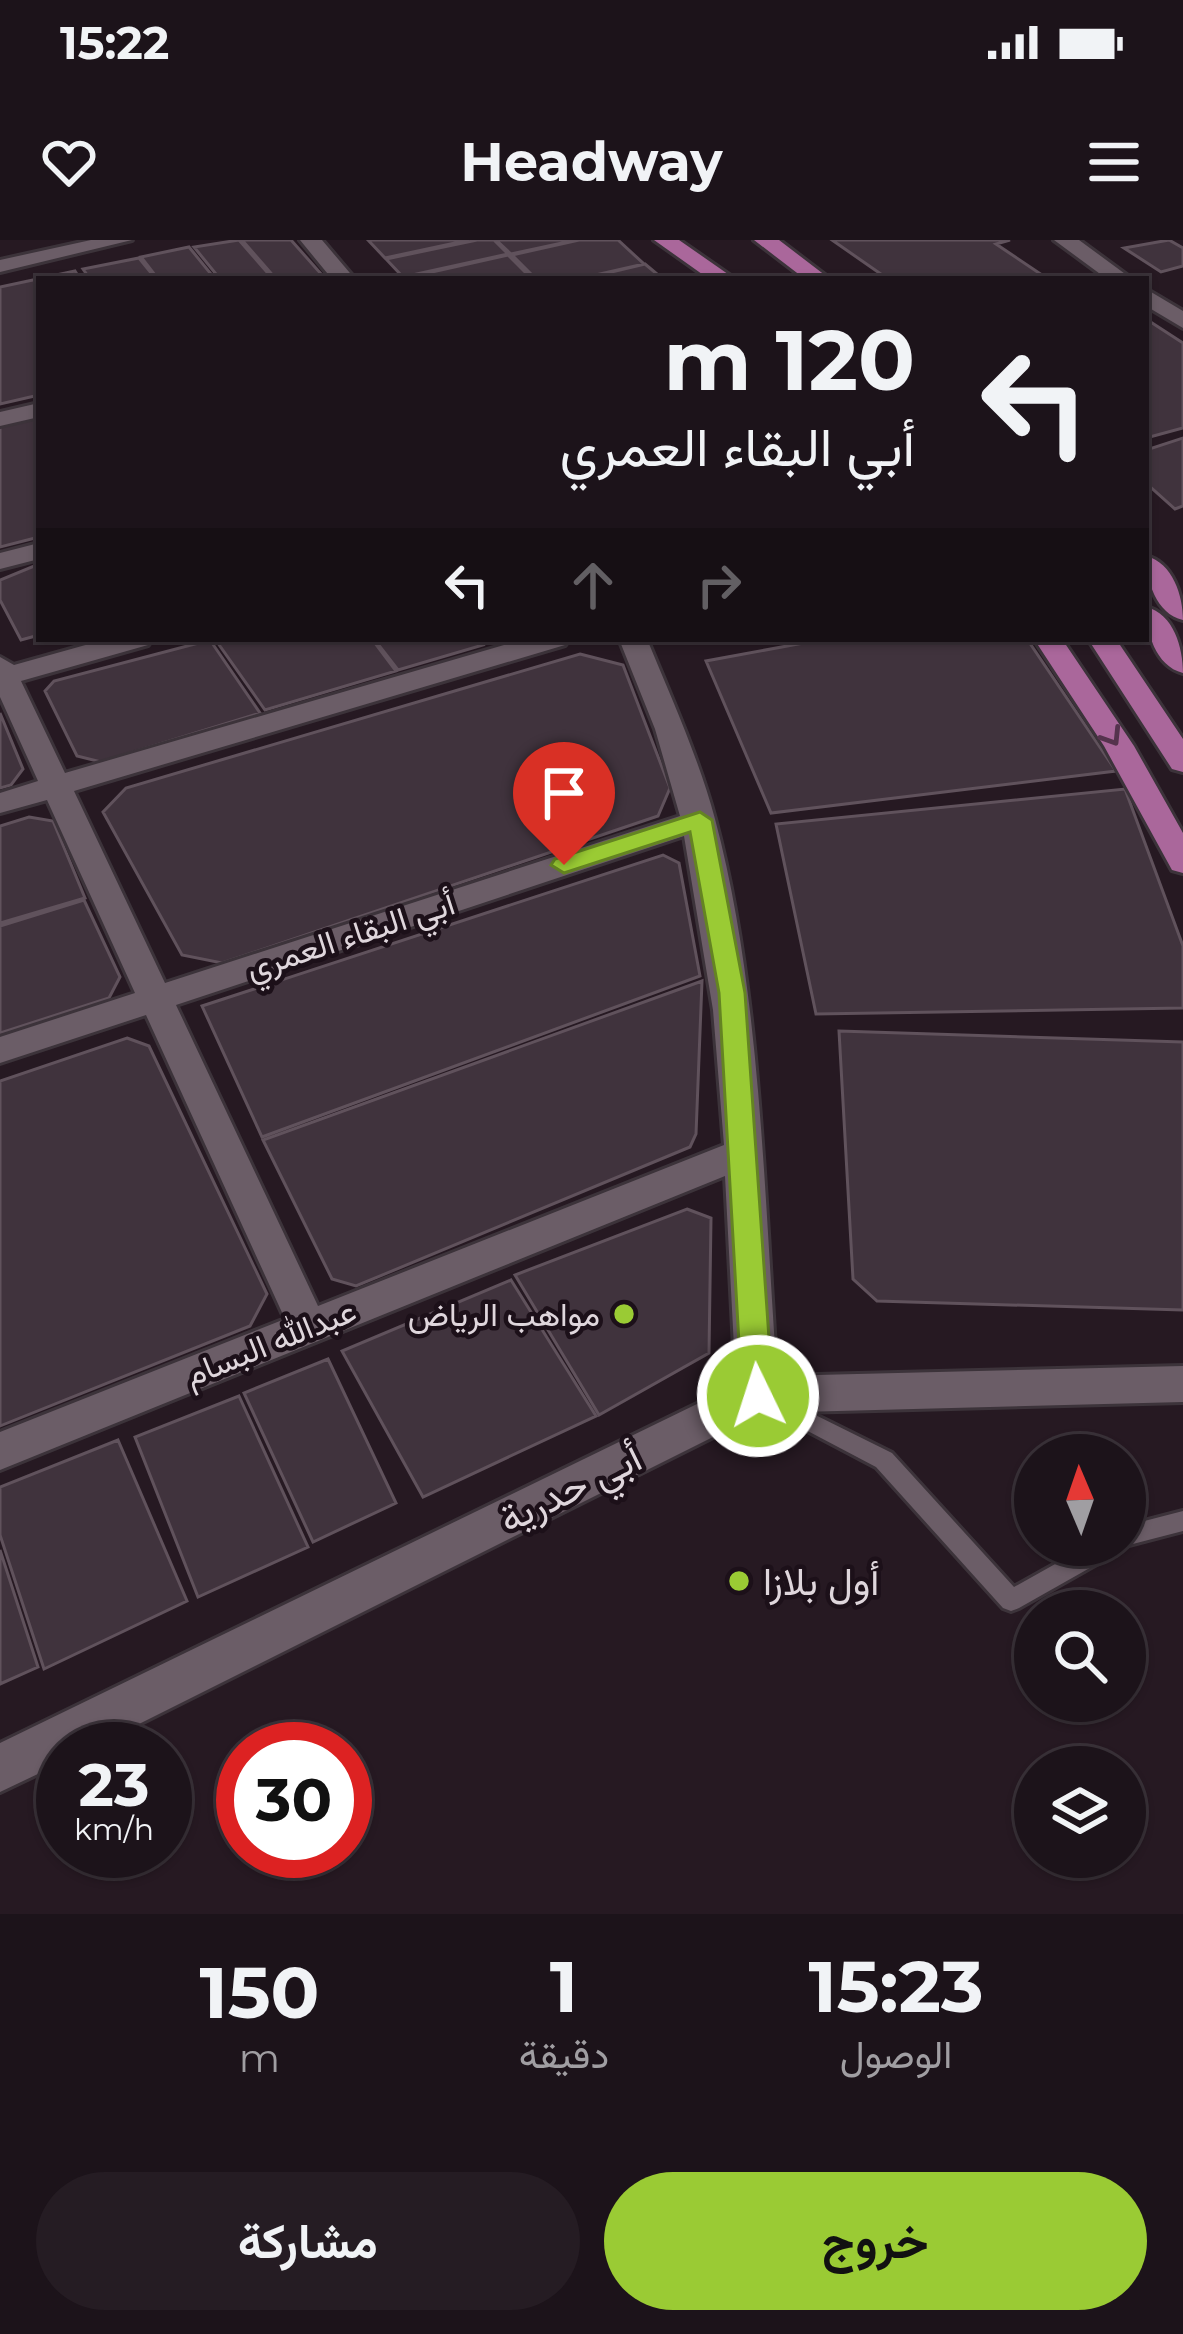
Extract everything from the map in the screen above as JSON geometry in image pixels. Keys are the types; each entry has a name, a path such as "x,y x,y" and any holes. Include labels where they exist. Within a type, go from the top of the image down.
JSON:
{"main road":[{"path":"645,240 687,276"},
{"path":"665,240 719,276"},
{"path":"735,240 779,276"},
{"path":"765,240 815,276"},
{"path":"1149,568 1183,612"},
{"path":"1149,619 1183,664"},
{"path":"1050,642 1119,746 1183,862"},
{"path":"1104,642 1183,762"}],"street":[{"path":"0,266 121,240"},
{"path":"311,240 341,276"},
{"path":"1066,240 1117,276"},
{"path":"1149,295 1183,285"},
{"path":"1149,298 1183,321"},
{"path":"0,419 36,411"},
{"path":"0,561 36,552"},
{"path":"126,642 2,674 308,1326"},
{"path":"0,802 545,642"},
{"path":"634,642 657,691 700,820 732,993 758,1396"},
{"name":"أبي البقاء العمري","path":"0,1050 700,820"},
{"name":"عبدالله البسام","path":"0,1451 741,1154"},
{"name":"أبي حدرية","path":"0,1768 758,1396 1183,1384"}],"lane":[{"path":"758,1396 884,1460 1011,1600 1072,1566"},
{"path":"1146,1531 1183,1521"}],"building":[{"path":"239,240 270,276 218,276 194,247"},
{"path":"242,240 291,240 322,275 310,276 273,276"},
{"path":"368,240 469,240 385,258"},
{"path":"477,240 494,240 508,254 408,276 386,259"},
{"path":"496,240 576,240 511,254"},
{"path":"579,240 618,240 644,264 591,276 533,276 512,255"},
{"path":"832,240 1010,240 996,244 1044,276 884,276"},
{"path":"1169,240 1183,248 1183,266 1161,272 1124,248"},
{"path":"189,247 213,276 156,276 141,257"},
{"path":"508,255 529,276 414,276"},
{"path":"139,258 154,276 88,276 83,269"},
{"path":"645,264 659,276 595,276"},
{"path":"36,279 36,396 0,404 0,287"},
{"path":"1149,321 1183,343 1183,428 1149,437"},
{"path":"36,418 36,538 0,547 0,426"},
{"path":"1183,438 1183,506 1175,509 1149,486 1149,449"},
{"path":"36,565 36,636 21,640 0,600 0,580"},
{"path":"211,642 260,713 101,762 77,756 45,691 54,681"},
{"path":"217,642 374,642 396,671 265,710"},
{"path":"376,642 483,645 398,670"},
{"path":"809,642 1029,642 1116,771 771,813 706,661"},
{"path":"580,654 623,665 670,788 658,816 222,963 182,955 103,812 126,788"},
{"path":"0,713 23,769 11,785 0,788"},
{"path":"1125,789 1183,946 1183,1008 816,1014 776,824"},
{"path":"29,817 53,821 85,898 0,923 0,826"},
{"path":"663,855 679,863 700,976 262,1137 202,1006"},
{"path":"84,900 120,977 109,998 0,1033 0,926"},
{"path":"702,981 696,1134 690,1147 356,1286 332,1279 263,1140"},
{"path":"839,1031 1183,1042 1183,1310 877,1301 853,1279"},
{"path":"127,1038 149,1046 267,1294 250,1326 0,1426 0,1081"},
{"name":"مواهب الرياض","path":"687,1209 711,1218 709,1353 599,1415 515,1275"},
{"path":"511,1280 596,1416 423,1497 342,1351"},
{"path":"328,1359 396,1503 313,1542 244,1393"},
{"path":"239,1396 308,1547 198,1597 135,1437"},
{"path":"118,1440 187,1601 44,1669 0,1535 0,1487"},
{"path":"0,1550 38,1667 0,1684"}],"place":[{"name":"مواهب الرياض","path":"624,1314"},
{"name":"أول بلازا","path":"739,1581"}],"route":[{"path":"564,865 700,820 732,993 758,1396"}]}
